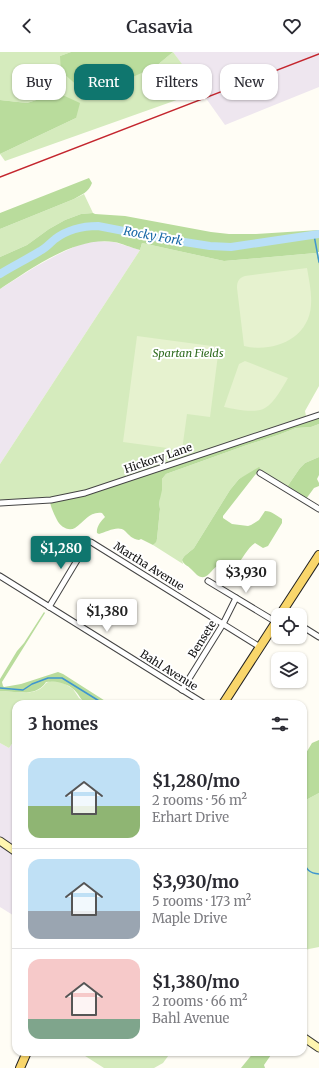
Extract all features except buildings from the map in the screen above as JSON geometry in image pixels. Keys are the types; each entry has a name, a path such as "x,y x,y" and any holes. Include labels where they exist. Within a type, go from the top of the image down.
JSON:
{"main road":[{"path":"286,608 319,555"},
{"path":"226,700 271,630"},
{"path":"0,841 12,849"},
{"path":"307,1040 318,1046"},
{"path":"20,1068 25,1056"}],"street":[{"name":"Hickory Lane","path":"0,503 51,500 85,493 319,415"},
{"path":"260,473 319,509"},
{"name":"Martha Avenue","path":"49,607 88,542 91,542 260,647"},
{"name":"Bahl Avenue","path":"0,576 198,700"},
{"path":"208,581 236,598 271,613"},
{"name":"Bensete","path":"182,690 223,624 236,598"},
{"path":"307,629 319,637"}],"shaded area":[{"path":"173,52 319,52 319,87 225,125 207,100 212,100 212,64 182,64"},
{"path":"96,241 114,242 140,250 0,464 0,289 57,255 78,245"},
{"path":"0,743 9,748 12,744 12,914 0,907"}],"green space":[{"path":"0,52 71,52 60,56 129,64 74,64 74,100 134,100 134,65 142,65 142,100 177,100 5,161 0,154 76,118 63,100 66,100 66,64 12,64 12,100 36,100 27,103 0,100"},
{"path":"71,52 173,52 159,64 142,64 142,73 134,76 134,64 74,64 74,83 66,76 66,64 61,64 60,56"},
{"path":"173,52 182,64 159,64"},
{"path":"66,97 80,103 76,118 0,154 0,100 27,103 36,100 66,100"},
{"path":"89,178 92,183 91,186 87,191 74,199 0,229 0,213"},
{"path":"84,194 93,213 81,214 65,220 49,229 27,245 0,257 0,229"},
{"path":"93,213 125,216 229,234 319,230 319,267 316,253 224,261 142,243 140,250 114,242 99,241 69,249 54,256 25,272 0,289 0,257 27,245 49,229 65,220 81,214"},
{"name":"Spartan Fields","path":"142,243 224,261 316,253 319,267 319,386 305,411 306,416 84,491 50,498 0,501 0,464 140,250"},
{"path":"307,268 311,291 311,305 309,317 304,327 297,335 288,341 277,345 255,348 244,346 237,288 237,283 239,280 245,276"},
{"path":"137,336 219,347 210,417 187,414 182,450 123,442"},
{"path":"245,361 288,378 272,402 261,410 256,411 224,407 239,364"},
{"path":"319,417 319,424 311,427 296,428 166,474 162,479 157,539 153,545 141,539 134,539 122,529 99,534 97,533 100,522 105,517 102,513 91,515 75,528 67,529 58,522 51,506 50,502 85,496"},
{"path":"319,424 319,457 305,463 287,487 259,470 260,469 239,479 230,490 194,548 183,558 183,564 153,545 157,539 162,479 166,474 296,428 311,427"},
{"path":"319,457 319,475 317,479 319,486 314,488 306,499 287,487 305,463"},
{"path":"259,467 259,470 223,518 232,524 248,526 259,520 265,511 268,511 282,519 282,523 268,546 263,548 255,543 236,566 220,565 207,576 201,577 197,575 184,563 182,560 183,558 194,548 230,490 239,479"},
{"path":"44,612 45,613 2,682 4,687 21,684 58,672 104,700 82,700 71,687 63,683 54,682 46,682 42,687 31,692 0,691 0,679 17,651 24,643"},
{"path":"50,681 62,682 73,689 82,700 12,700 12,744 9,748 0,743 0,691 24,693 37,691"},
{"path":"319,740 319,793 307,799 307,751 312,743"},
{"path":"319,793 319,947 307,949 307,799"},
{"path":"85,1056 168,1056 163,1063 154,1068 104,1068"},
{"path":"251,1056 270,1056 264,1065 265,1068 241,1068"}],"waterway":[{"name":"Rocky Fork","path":"0,274 42,250 60,236 75,229 87,227 98,226 165,239 210,246 231,247 319,234"},
{"path":"314,235 319,262"},
{"path":"0,688 23,690 32,684 48,678 62,678 98,700"},
{"path":"307,868 313,873 319,874"}],"railway":[{"path":"0,177 319,54"}]}
